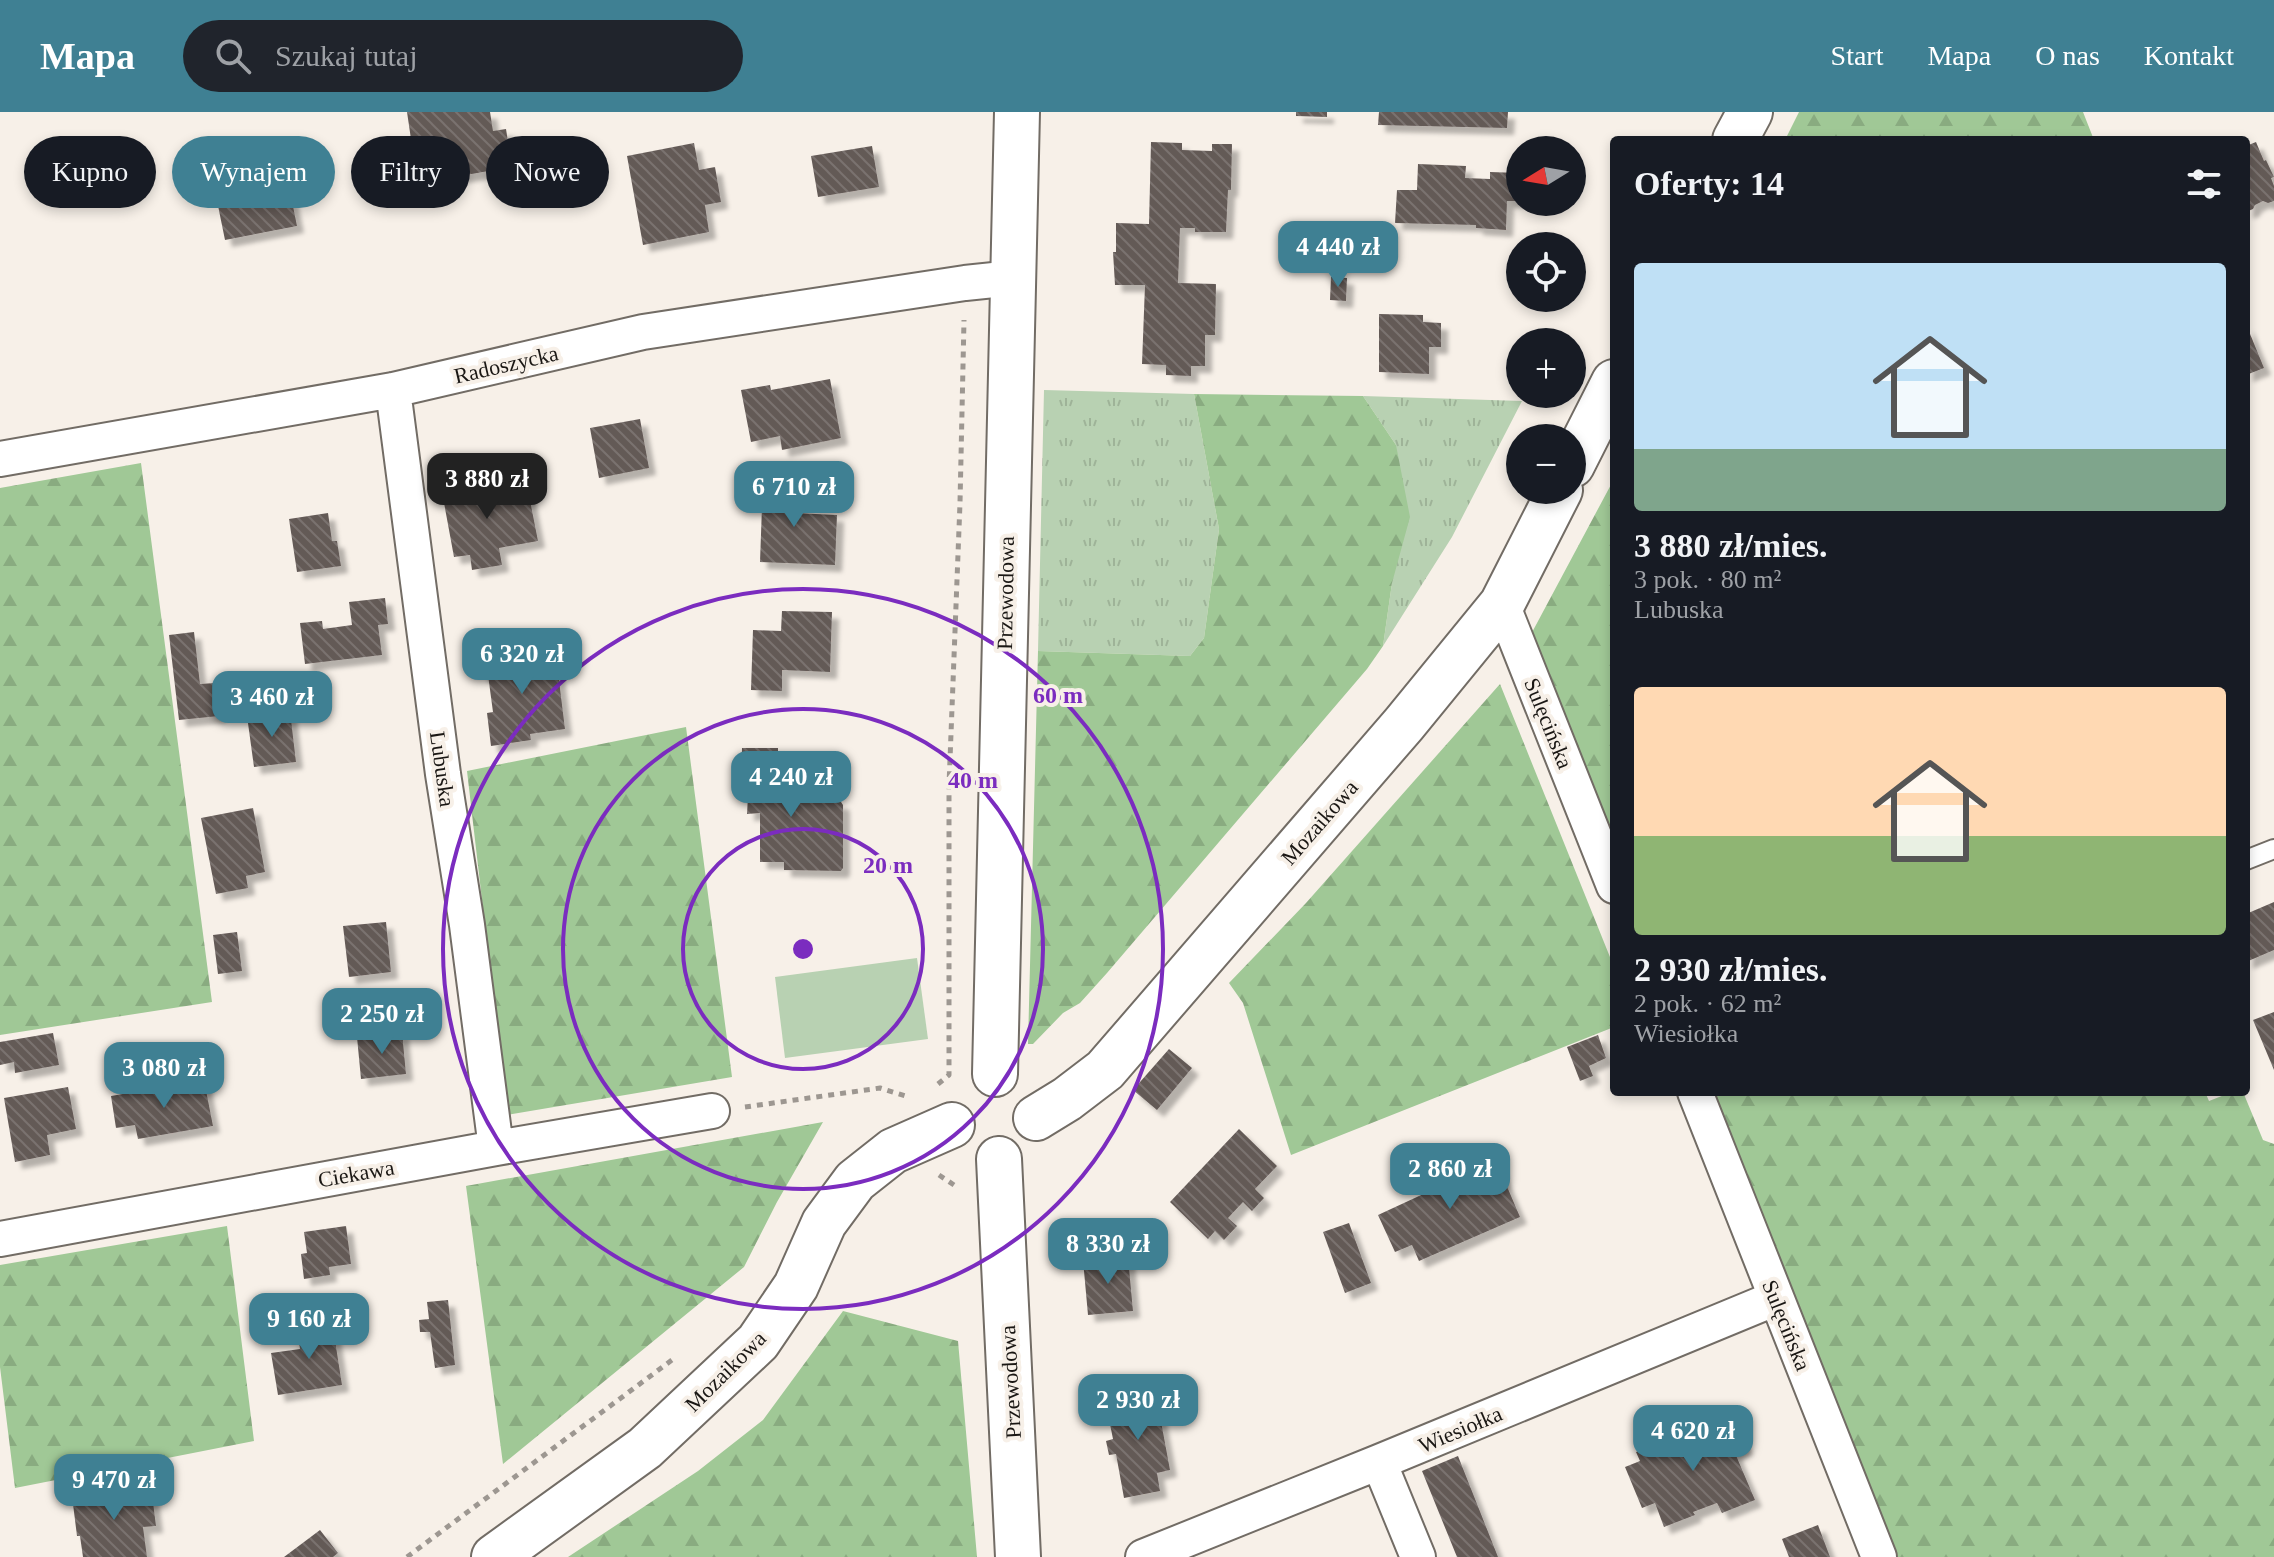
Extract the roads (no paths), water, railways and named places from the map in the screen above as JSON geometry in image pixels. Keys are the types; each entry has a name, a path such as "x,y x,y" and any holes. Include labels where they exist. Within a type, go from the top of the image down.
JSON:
{"street":[{"name":"Przewodowa","path":"995,1074 1017,112"},
{"path":"1737,136 1750,112"},
{"name":"Radoszycka","path":"0,459 393,390 643,332 1013,278"},
{"name":"Lubuska","path":"393,390 496,1148"},
{"path":"1586,437 1610,390"},
{"name":"Mozaikowa","path":"1036,1118 1105,1070 1394,736 1502,604 1553,504"},
{"name":"Sulęcińska","path":"1502,604 1610,876"},
{"path":"995,1074 1011,1078 1025,1087 1033,1102 1036,1118 1033,1133 1025,1145 1013,1155 999,1159 983,1158 968,1151 957,1140 940,1108 952,1107 960,1091 975,1079 995,1074"},
{"name":"Sulęcińska","path":"1697,1096 1879,1557"},
{"name":"Mozaikowa","path":"494,1557 645,1448 758,1342 796,1286 824,1223 855,1181 940,1108"},
{"name":"Ciekawa","path":"0,1239 712,1111"},
{"name":"Przewodowa","path":"999,1159 1018,1557"},
{"name":"Wiesiołka","path":"1143,1557 1776,1298"},
{"path":"1379,1462 1418,1557"}],"lane":[{"path":"2250,858 2274,849"}]}
